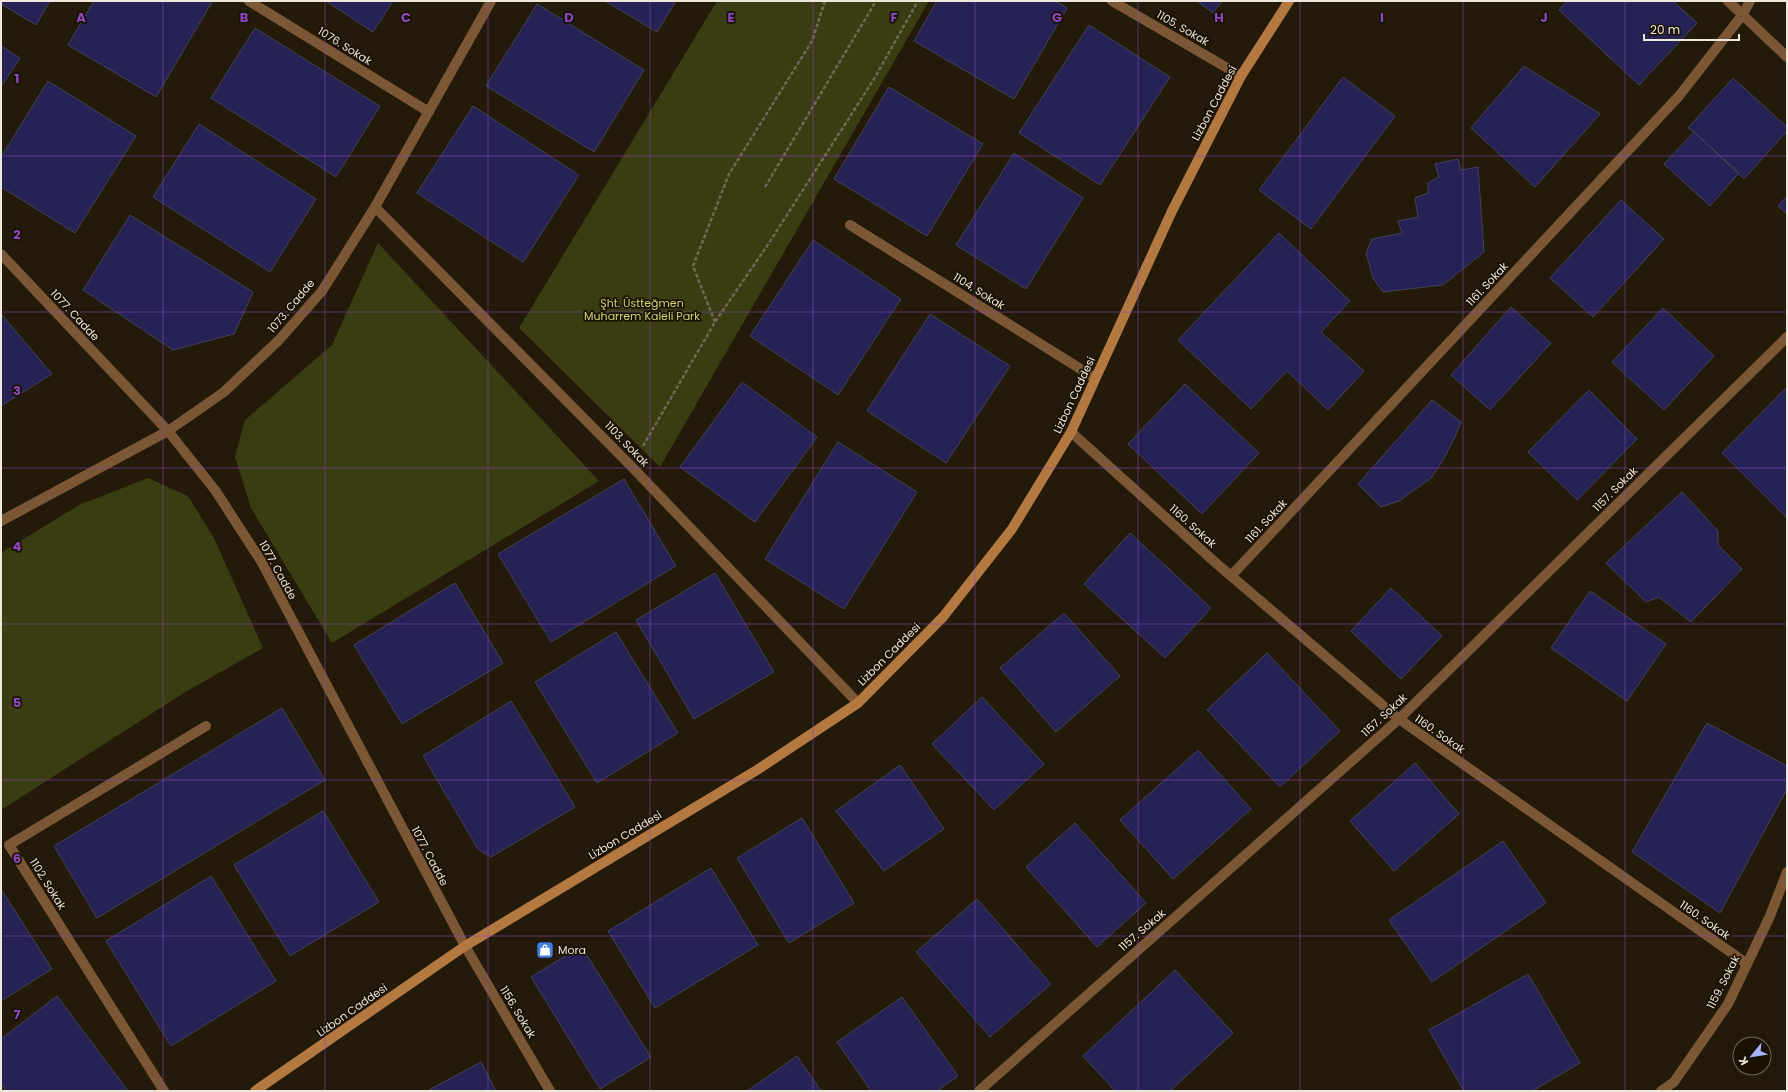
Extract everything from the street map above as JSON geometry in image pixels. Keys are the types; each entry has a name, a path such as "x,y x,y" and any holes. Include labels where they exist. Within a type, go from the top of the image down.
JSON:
{"main road":[{"name":"Lizbon Caddesi","path":"255,1091 465,946 757,770 858,702 948,611 1012,529 1071,432 1172,210 1241,76 1289,1"}],"street":[{"name":"1076. Sokak","path":"249,1 429,112"},
{"name":"1073. Cadde","path":"1,521 168,431 224,392 279,340 322,291 375,207 491,1"},
{"name":"1105. Sokak","path":"1112,1 1241,76"},
{"path":"1728,1 1787,57"},
{"name":"1161. Sokak","path":"1231,576 1679,96 1743,14 1750,1"},
{"name":"1103. Sokak","path":"375,207 631,466 858,702"},
{"name":"1104. Sokak","path":"850,225 1095,378"},
{"name":"1077. Cadde","path":"1,254 168,431 215,490 261,561 465,946"},
{"name":"1157. Sokak","path":"979,1091 1399,719 1787,338"},
{"name":"1160. Sokak","path":"1071,432 1231,576 1399,719 1746,963"},
{"name":"1102. Sokak","path":"164,1091 9,845 206,726"},
{"name":"1159. Sokak","path":"1661,1091 1674,1082 1728,1004 1746,963 1770,916 1787,872"},
{"name":"1156. Sokak","path":"465,946 550,1091"}],"path":[{"path":"714,322 693,266 729,174 812,41 825,1"},
{"path":"765,187 876,1"},
{"path":"631,466 714,322 769,243 874,79 918,1"}],"green space":[{"name":"Şht. Üstteğmen Muharrem Kaleli Park","path":"717,1 929,1 660,467 519,328"},
{"path":"378,243 599,481 332,643 251,508 235,457 245,420 332,345"},
{"path":"148,478 188,496 214,538 263,648 187,691 1,810 1,553 79,505"}],"building":[{"path":"1,1 50,1 36,25 1,4"},
{"path":"94,1 212,2 156,97 68,45"},
{"path":"326,1 393,1 373,32"},
{"path":"605,1 676,1 657,32"},
{"path":"937,1 1055,1 1067,8 1014,99 914,41"},
{"path":"1197,1 1222,1 1213,13"},
{"path":"1567,1 1673,1 1697,23 1639,85 1559,10"},
{"path":"537,4 644,70 594,152 486,86"},
{"path":"1089,25 1170,77 1100,185 1019,133"},
{"path":"255,28 380,106 336,177 211,98"},
{"path":"1,46 20,58 1,87"},
{"path":"1524,66 1600,114 1535,187 1471,128"},
{"path":"1343,77 1395,116 1311,229 1259,190"},
{"path":"1733,78 1787,127 1787,131 1744,179 1688,128"},
{"path":"48,81 136,136 75,233 1,187 1,157"},
{"path":"889,87 983,144 927,236 834,179"},
{"path":"473,106 579,175 523,262 417,193"},
{"path":"199,124 316,199 270,272 153,197"},
{"path":"1694,132 1739,173 1710,206 1664,164"},
{"path":"1014,153 1083,198 1026,289 956,245"},
{"path":"1458,159 1461,170 1478,167 1484,252 1443,285 1383,292 1373,278 1366,253 1372,239 1402,233 1398,221 1418,217 1415,198 1428,193 1428,183 1439,177 1435,164"},
{"path":"1787,196 1787,214 1778,206"},
{"path":"1621,200 1664,239 1593,317 1550,278"},
{"path":"130,215 253,292 234,334 173,350 83,290"},
{"path":"1279,233 1350,301 1321,332 1364,371 1328,410 1287,371 1251,409 1178,340"},
{"path":"813,240 901,299 838,395 750,336"},
{"path":"1511,307 1551,343 1490,410 1451,375"},
{"path":"1663,308 1714,356 1664,410 1612,362"},
{"path":"1,314 52,374 1,406"},
{"path":"930,314 1010,366 946,463 867,411"},
{"path":"742,382 817,437 755,522 680,467"},
{"path":"1185,384 1259,453 1202,514 1128,444"},
{"path":"1787,387 1787,518 1722,453"},
{"path":"1589,390 1637,439 1577,500 1528,452"},
{"path":"1432,400 1461,422 1455,437 1443,460 1431,478 1399,501 1381,507 1358,484"},
{"path":"838,442 917,492 844,609 765,559"},
{"path":"624,479 676,566 551,642 498,554"},
{"path":"1682,492 1718,531 1718,545 1742,569 1691,622 1659,597 1646,602 1606,563"},
{"path":"1130,533 1211,608 1165,658 1084,584"},
{"path":"715,573 774,672 694,719 636,620"},
{"path":"455,583 503,663 402,724 354,645"},
{"path":"1391,588 1442,636 1401,679 1351,631"},
{"path":"1590,591 1666,644 1627,701 1551,648"},
{"path":"1064,613 1120,676 1056,732 1000,668"},
{"path":"616,632 678,733 597,783 535,682"},
{"path":"1267,653 1340,731 1280,787 1207,710"},
{"path":"982,697 1044,764 994,810 932,744"},
{"path":"511,701 575,807 491,857 478,849 423,756"},
{"path":"282,708 325,780 97,918 54,846"},
{"path":"1707,723 1787,766 1787,789 1720,913 1632,852"},
{"path":"1198,750 1251,809 1173,879 1120,820"},
{"path":"1415,763 1459,814 1394,871 1350,821"},
{"path":"900,765 944,829 884,871 836,811"},
{"path":"323,811 379,902 290,956 234,865"},
{"path":"802,818 854,903 789,943 737,858"},
{"path":"1075,823 1146,903 1097,947 1026,867"},
{"path":"1503,841 1546,903 1432,982 1389,920"},
{"path":"711,868 758,945 655,1008 608,931"},
{"path":"211,876 276,981 171,1046 106,941"},
{"path":"1,889 52,969 1,1001"},
{"path":"977,899 1051,984 990,1037 916,952"},
{"path":"581,946 651,1057 600,1089 531,977"},
{"path":"1175,970 1233,1033 1170,1091 1115,1091 1083,1056"},
{"path":"1528,974 1580,1063 1532,1091 1464,1091 1429,1030"},
{"path":"57,996 128,1091 6,1091 1,1084 1,1039"},
{"path":"902,997 958,1076 937,1091 871,1091 837,1042"},
{"path":"797,1056 821,1091 747,1091"},
{"path":"481,1062 496,1091 427,1091"}],"place":[{"name":"Mora","path":"545,950"}]}
